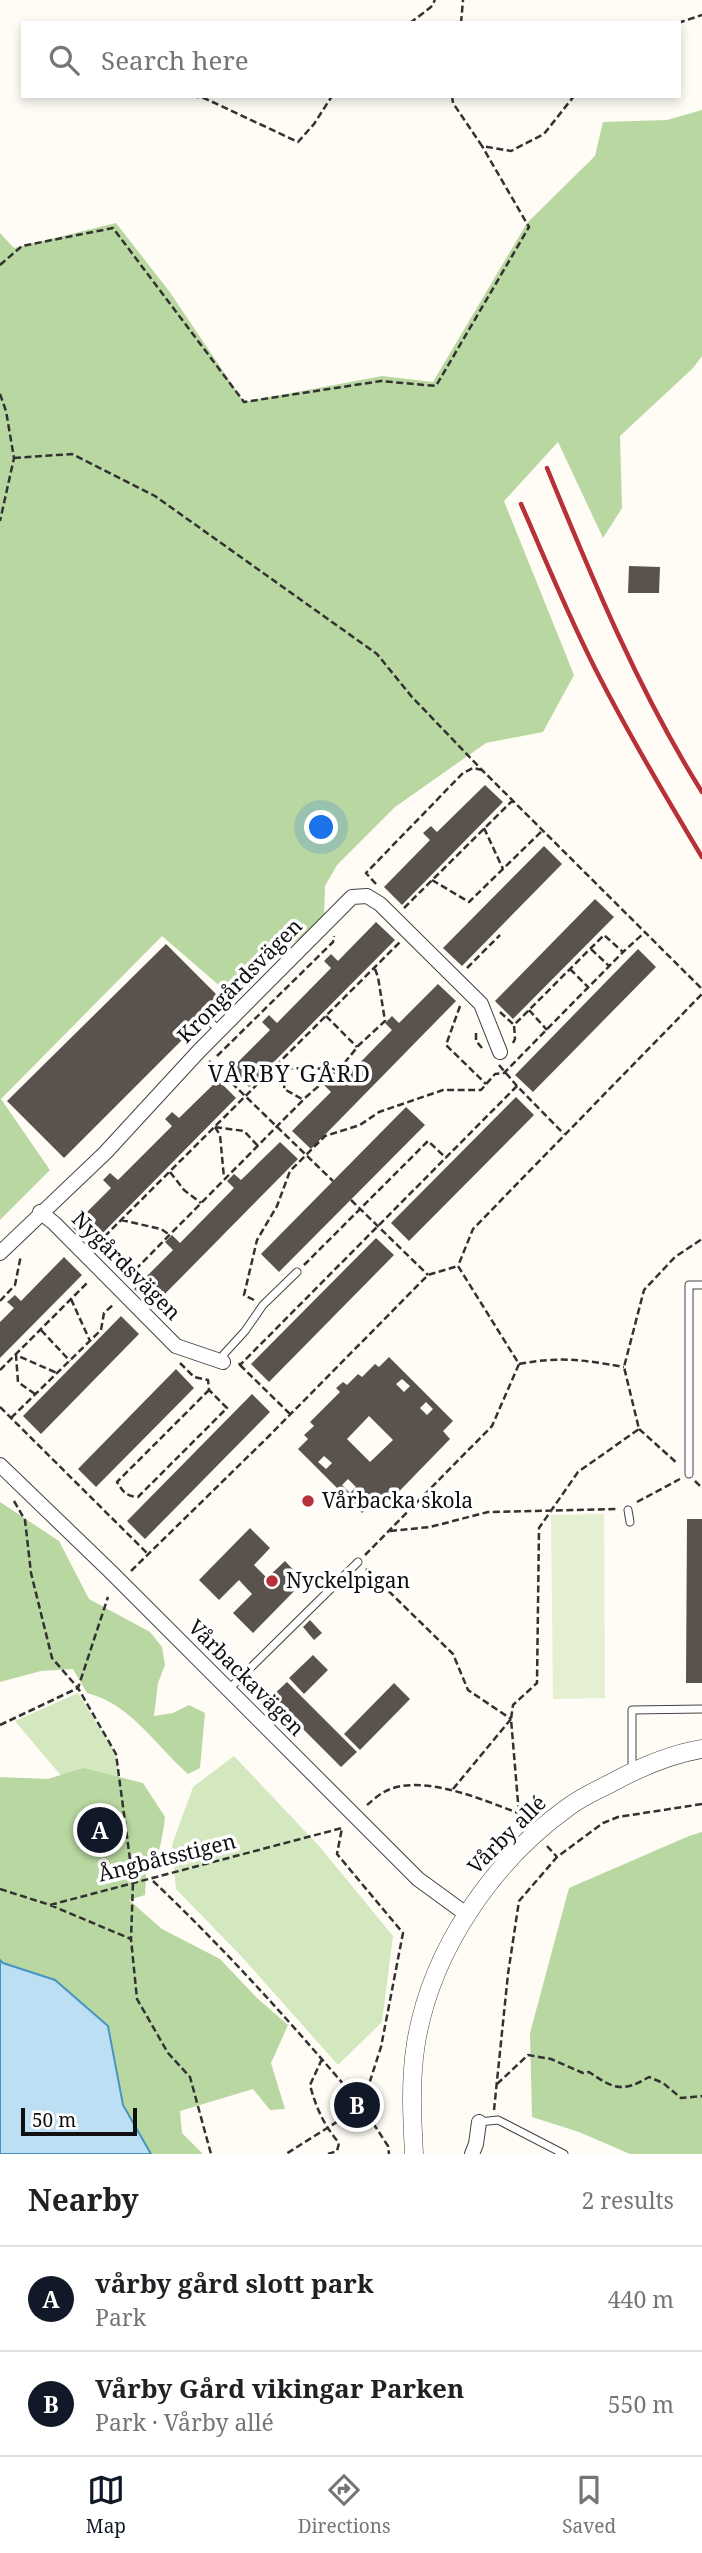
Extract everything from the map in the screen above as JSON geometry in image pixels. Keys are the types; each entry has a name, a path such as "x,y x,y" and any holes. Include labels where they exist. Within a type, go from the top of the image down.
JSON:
{"street":[{"name":"Krongårdsvägen","path":"0,1253 40,1212 105,1153 199,1051 352,897 367,896 380,904 481,1004 500,1054"},
{"name":"Nygårdsvägen","path":"40,1212 176,1346 223,1362"},
{"name":"Vårbackavägen","path":"0,1465 418,1879 466,1914"},
{"name":"Vårby allé","path":"414,2154 411,2092 416,2041 430,1992 444,1956 466,1914 495,1873 530,1838 568,1807 632,1772 682,1752 702,1749"},
{"path":"472,2154 479,2122"}],"lane":[{"path":"205,1017 220,1030"},
{"path":"223,1362 224,1354 245,1331 263,1305 297,1272"},
{"path":"689,1474 688,1285 702,1285"},
{"path":"628,1510 630,1522"},
{"path":"228,1690 358,1562"},
{"path":"632,1772 632,1710 702,1709"},
{"path":"479,2122 498,2120 564,2154"}],"path":[{"path":"413,21 431,7 435,0"},
{"path":"461,21 463,0"},
{"path":"681,22 702,15"},
{"path":"204,98 298,142 314,124 331,98"},
{"path":"0,265 22,246 113,228 244,402 381,381 436,386 529,227 452,98"},
{"path":"482,146 510,151 544,134 572,98"},
{"path":"0,394 6,411 14,458 0,521"},
{"path":"14,458 72,454 155,496 377,654 412,697 482,770 702,992 473,1229 458,1266"},
{"path":"384,892 366,873 463,773 473,768 482,770"},
{"path":"402,910 513,800"},
{"path":"484,828 503,869"},
{"path":"432,880 469,902 543,830"},
{"path":"202,1070 333,942 335,932"},
{"path":"244,1294 257,1240 277,1206 290,1171 325,1136 360,1125 379,1112 443,1090 481,1090 495,1074 504,1073 645,932"},
{"path":"462,972 500,935"},
{"path":"514,1026 604,935 623,952"},
{"path":"85,1256 403,939"},
{"path":"591,949 609,966"},
{"path":"123,1282 385,1021 378,976 374,968"},
{"path":"570,969 588,987"},
{"path":"463,1000 446,1045 486,1084"},
{"path":"476,1032 476,1041 487,1053 500,1054 510,1049 515,1039 514,1026 496,1008"},
{"path":"529,1010 547,1030"},
{"path":"326,1016 357,1047"},
{"path":"199,1051 333,1181"},
{"path":"500,1054 498,1061 504,1073 565,1135"},
{"path":"280,1063 286,1068 338,1069"},
{"path":"286,1068 284,1089 303,1100"},
{"path":"240,1365 517,1086"},
{"path":"215,1127 244,1131 258,1146"},
{"path":"215,1127 220,1135 224,1180"},
{"path":"297,1272 428,1141 446,1158"},
{"path":"170,1172 184,1190 201,1203"},
{"path":"351,1199 428,1275"},
{"path":"121,1220 161,1229 170,1235"},
{"path":"388,1532 430,1527 488,1512 628,1510 640,1500 689,1474 639,1429 624,1367 644,1290 676,1258 702,1239"},
{"path":"0,1301 15,1285 21,1254"},
{"path":"131,1571 428,1275 458,1266"},
{"path":"458,1266 519,1364"},
{"path":"0,1370 92,1279"},
{"path":"71,1299 90,1341"},
{"path":"11,1418 101,1330 104,1312 116,1302"},
{"path":"41,1330 70,1361"},
{"path":"16,1354 57,1373"},
{"path":"16,1354 18,1382 36,1394"},
{"path":"175,1358 194,1377 208,1380 209,1390 227,1408 138,1497 129,1496 122,1491 117,1482 209,1390"},
{"path":"519,1364 547,1358 572,1358 624,1367"},
{"path":"223,1362 237,1361 291,1414"},
{"path":"511,1719 468,1690 453,1654 358,1562 492,1426 519,1364"},
{"path":"0,1408 148,1554"},
{"path":"525,1825 519,1814 511,1719 513,1705 537,1683 539,1528 578,1472 639,1429"},
{"path":"14,1501 24,1520 31,1573 52,1658 78,1688 117,1754 132,1882 131,1939 137,1999 168,2053 190,2077 194,2100 211,2154"},
{"path":"0,1725 78,1688 108,1597"},
{"path":"453,1789 511,1719"},
{"path":"367,1805 386,1791 408,1786 453,1789 519,1814"},
{"path":"479,2122 494,2112 508,1974 519,1901 557,1857 603,1823 618,1817 702,1804"},
{"name":"Ångbåtsstigen","path":"50,1905 342,1828 337,1854 403,1933 382,2047 362,2105"},
{"path":"544,1842 557,1857"},
{"path":"152,1880 211,1936 362,2105 388,2146 389,2154"},
{"path":"0,1889 50,1905 131,1939"},
{"path":"497,2084 528,2054 551,2059 583,2073 589,2072 611,2087 631,2088 649,2077 663,2082 681,2098 702,2096"},
{"path":"322,2059 310,2085 326,2128 339,2143 337,2151 328,2154"},
{"path":"286,2154 362,2105"}],"green space":[{"path":"702,110 702,356 693,368 620,436 622,508 603,538 558,442 504,501 574,675 543,732 486,743 395,807 337,865 325,886 324,919 229,994 162,936 1,1099 50,1170 0,1220 0,233 14,248 116,223 169,291 244,402 382,376 433,382 527,223 595,156 603,122 667,120"},
{"path":"0,1502 59,1541 89,1599 150,1632 162,1647 165,1665 158,1683 154,1716 173,1713 189,1705 205,1713 200,1768 188,1774 130,1716 103,1698 87,1693 73,1669 41,1671 0,1682"},
{"path":"604,1514 605,1698 553,1699 551,1515"},
{"path":"78,1693 116,1754 132,1882 63,1778 15,1721"},
{"path":"234,1756 319,1846 393,1936 382,2022 338,2065 242,1957 176,1889 172,1845 193,1787"},
{"path":"83,1768 143,1783 165,1817 157,1856 146,1875 145,1895 129,1900 162,1929 220,1959 257,1998 288,2025 271,2063 285,2109 270,2110 253,2089 180,2111 182,2133 203,2154 151,2154 123,2105 108,2026 0,1960 0,1777 48,1779"},
{"path":"702,1832 702,2154 630,2154 579,2132 532,2117 530,2033 569,1888"}],"water":[{"path":"0,1960 55,1980 108,2026 123,2105 151,2154 0,2154"}],"building":[{"path":"629,566 660,567 659,593 628,593"},
{"path":"485,785 503,802 402,905 384,887 430,840 423,833 431,826 437,832"},
{"path":"544,846 562,864 462,966 443,948"},
{"path":"595,899 614,917 513,1019 495,1001"},
{"path":"376,922 395,940 249,1087 231,1069 270,1030 262,1022 269,1015 277,1023 331,968 324,961 331,954 338,961"},
{"path":"166,944 222,1000 64,1158 7,1101"},
{"path":"638,949 656,967 533,1092 515,1075"},
{"path":"438,984 456,1001 311,1149 292,1131 331,1092 323,1084 330,1077 338,1085 392,1030 385,1023 392,1016 399,1023"},
{"path":"218,1080 236,1098 91,1245 72,1227 111,1188 103,1180 110,1173 118,1180 172,1126 165,1119 172,1112 179,1118"},
{"path":"516,1097 534,1115 409,1241 391,1223"},
{"path":"406,1107 425,1125 279,1272 261,1254"},
{"path":"280,1142 298,1159 153,1306 134,1289 173,1250 165,1242 172,1235 180,1243 234,1188 227,1181 234,1174 241,1180"},
{"path":"376,1238 394,1255 269,1382 251,1364"},
{"path":"64,1257 82,1275 0,1358 0,1322 14,1308 7,1302 15,1295 21,1301"},
{"path":"121,1316 139,1334 41,1434 23,1416"},
{"name":"Vårbacka skola","path":"389,1357 453,1421 443,1431 450,1439 380,1511 372,1503 362,1513 298,1449 308,1439 304,1435 314,1426 310,1422 340,1392 336,1388 343,1382 347,1385 358,1374 362,1377 375,1364 379,1367","holes":["402,1379 410,1386 404,1392 396,1384","426,1402 433,1409 427,1415 420,1408","369,1416 393,1440 370,1462 347,1439","324,1456 332,1463 326,1469 318,1462","348,1479 356,1487 350,1493 342,1485"]},
{"path":"176,1369 194,1388 96,1487 78,1469"},
{"path":"252,1394 270,1412 145,1539 127,1521"},
{"path":"687,1519 702,1519 702,1683 686,1683"},
{"name":"Nyckelpigan","path":"250,1528 270,1548 254,1565 267,1578 285,1561 304,1581 253,1633 233,1613 252,1594 239,1580 219,1600 199,1580"},
{"path":"310,1620 322,1633 314,1640 303,1627"},
{"path":"313,1655 328,1670 304,1694 289,1678"},
{"path":"287,1682 357,1752 341,1767 271,1697"},
{"path":"394,1683 410,1699 360,1750 344,1734"}],"railway":[{"path":"547,468 637,674 702,792"},
{"path":"521,504 569,615 601,680 702,857"}],"place":[{"name":"Vårbacka skola","path":"308,1501"},
{"name":"Nyckelpigan","path":"272,1581"},
{"name":"vårby gård slott park","path":"100,1830"},
{"name":"Vårby Gård vikingar Parken","path":"357,2105"}],"district":[{"name":"VÅRBY GÅRD","path":"290,1074"}]}
